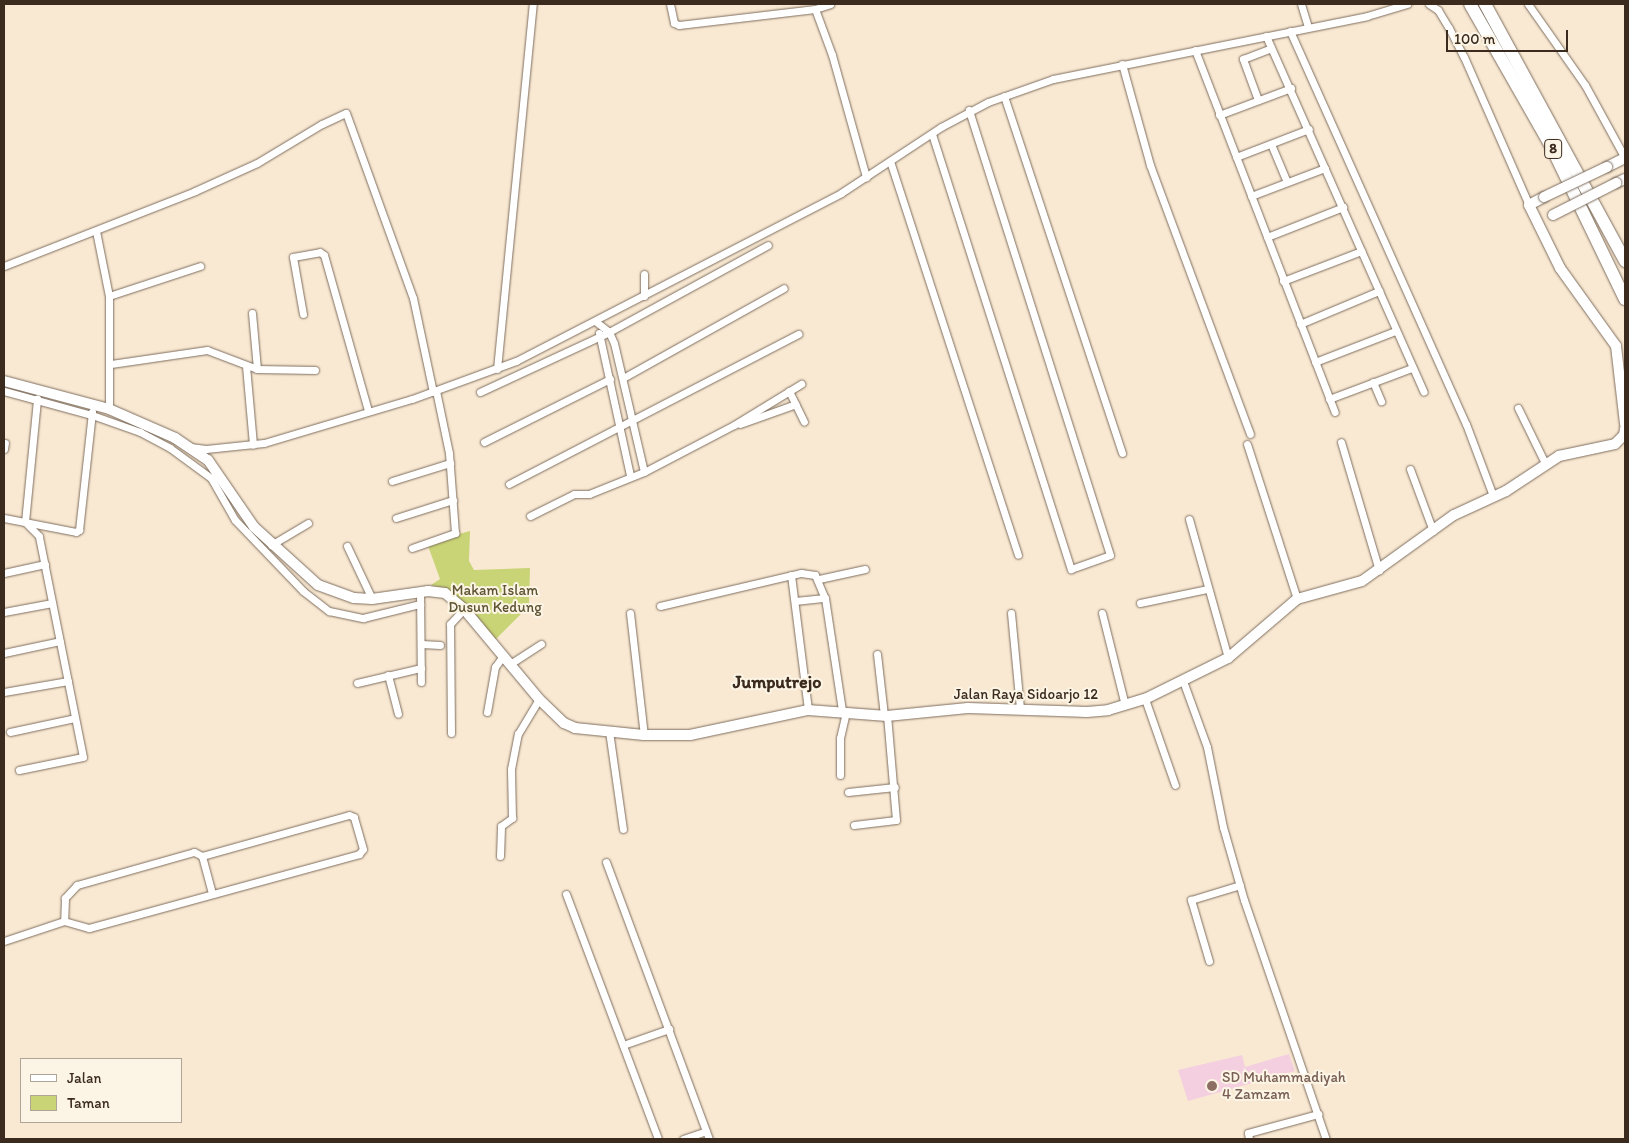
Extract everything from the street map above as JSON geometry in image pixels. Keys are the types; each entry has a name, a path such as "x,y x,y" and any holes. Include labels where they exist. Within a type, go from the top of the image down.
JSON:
{"highway":[{"name":"8","path":"1470,4 1551,146 1625,300"},
{"name":"8","path":"1485,4 1625,261"}],"main road":[{"path":"1625,158 1529,205 1560,268 1616,346 1625,424"},
{"path":"1539,224 1620,181"},
{"name":"Jalan Raya Sidoarjo 12","path":"4,381 92,410 109,409 190,447 216,469 227,497 271,545 318,585 354,598 420,599 441,592 499,659 510,664 536,702 569,726 610,736 690,735 808,710 844,715 887,717 968,708 1087,712 1145,699 1184,683 1228,658 1297,599 1355,583 1379,570 1454,515 1514,486 1545,463 1559,456 1615,444 1624,435 1625,429"}],"street":[{"path":"497,369 533,4"},
{"path":"670,4 674,23 679,25 814,9 830,4"},
{"path":"1300,4 1308,27"},
{"path":"190,447 253,445 434,391 497,369 644,296 866,178 969,110 1004,96 1053,79 1290,32 1407,4"},
{"path":"1429,4 1449,28 1464,57 1529,205"},
{"path":"1528,4 1585,85 1625,158"},
{"path":"814,9 832,55 866,178"},
{"path":"1290,32 1459,407 1493,496"},
{"path":"1266,36 1309,129 1395,331 1424,392"},
{"path":"1258,100 1243,59 1271,48"},
{"path":"1195,50 1335,412"},
{"path":"1122,64 1150,166 1250,434"},
{"path":"1219,115 1291,88"},
{"path":"1004,96 1122,453"},
{"path":"932,134 1071,569 1110,555 969,110"},
{"path":"4,266 149,211 257,163 322,124 346,113 413,298 450,464 455,533 412,548"},
{"path":"1236,157 1309,129"},
{"path":"1271,144 1287,182"},
{"path":"890,161 1018,555"},
{"path":"1251,196 1325,168"},
{"path":"1266,237 1343,208"},
{"path":"96,231 109,296 111,364 109,409"},
{"path":"480,392 598,338 768,245"},
{"path":"1284,281 1361,251"},
{"path":"303,314 293,259 320,252 324,255 368,411"},
{"path":"109,296 200,266"},
{"path":"644,274 644,296"},
{"path":"623,378 784,288"},
{"path":"1300,324 1378,291"},
{"path":"252,313 257,369"},
{"path":"595,321 600,328 609,332 623,378 631,422 644,472"},
{"path":"600,328 598,338 610,379 630,475"},
{"path":"1315,362 1395,331"},
{"path":"509,484 798,334"},
{"path":"111,364 207,350 257,369 315,370"},
{"path":"246,366 253,445"},
{"path":"1329,399 1412,368"},
{"path":"484,442 610,379"},
{"path":"1373,382 1381,401"},
{"path":"530,516 574,494 589,494 630,475 644,472 734,425 801,384"},
{"path":"4,391 92,410 170,448 208,475 227,497 236,520 304,591 329,611 363,618 420,599 421,682"},
{"path":"789,391 804,422"},
{"path":"19,770 82,757 39,536 26,522 36,399"},
{"path":"734,425 796,404"},
{"path":"1518,408 1545,463"},
{"path":"4,518 76,532 79,530 92,410"},
{"path":"1341,442 1379,570"},
{"path":"1247,444 1297,599"},
{"path":"392,481 450,464"},
{"path":"1410,469 1433,531"},
{"path":"396,518 453,500"},
{"path":"1189,518 1207,589 1228,658"},
{"path":"271,545 308,523"},
{"path":"347,546 372,599"},
{"path":"4,572 45,564"},
{"path":"819,579 865,568"},
{"path":"660,606 791,575 809,572 819,579 825,598 844,715 840,738 840,775"},
{"path":"791,575 808,710"},
{"path":"1140,603 1207,589"},
{"path":"795,601 825,598"},
{"path":"4,612 52,603"},
{"path":"451,733 450,624 460,612"},
{"path":"1102,612 1125,704"},
{"path":"630,613 644,735"},
{"path":"1010,613 1020,709"},
{"path":"4,653 60,642"},
{"path":"421,644 440,644"},
{"path":"510,664 541,644"},
{"path":"854,824 896,821 890,729 877,654"},
{"path":"487,712 499,659"},
{"path":"357,683 421,668"},
{"path":"388,676 398,714"},
{"path":"4,692 68,681"},
{"path":"1184,683 1207,747 1223,827 1240,885 1326,1139"},
{"path":"1145,699 1175,785"},
{"path":"500,856 502,826 512,818 511,769 516,742 536,702"},
{"path":"10,732 75,718"},
{"path":"610,736 623,829"},
{"path":"848,792 895,788"},
{"path":"4,941 64,922 90,928 359,854 363,849 354,817 349,814 202,856 194,852 77,885 64,898 64,922"},
{"path":"202,856 212,894"},
{"path":"606,862 709,1139"},
{"path":"1209,961 1192,900 1240,885"},
{"path":"566,894 658,1139"},
{"path":"623,1045 669,1029"},
{"path":"1249,1139 1248,1133 1318,1114"},
{"path":"683,1139 706,1131"}],"shaded area":[{"name":"SD Muhammadiyah 4 Zamzam","path":"1289,1054 1295,1071 1188,1101 1178,1070 1242,1055 1245,1067"}],"green space":[{"name":"Makam Islam Dusun Kedung","path":"470,531 469,561 474,570 530,568 529,606 492,643 444,589 431,585 440,579 427,543"}],"place":[{"name":"SD Muhammadiyah 4 Zamzam","path":"1212,1086"}],"district":[{"name":"Jumputrejo","path":"777,682"}]}
